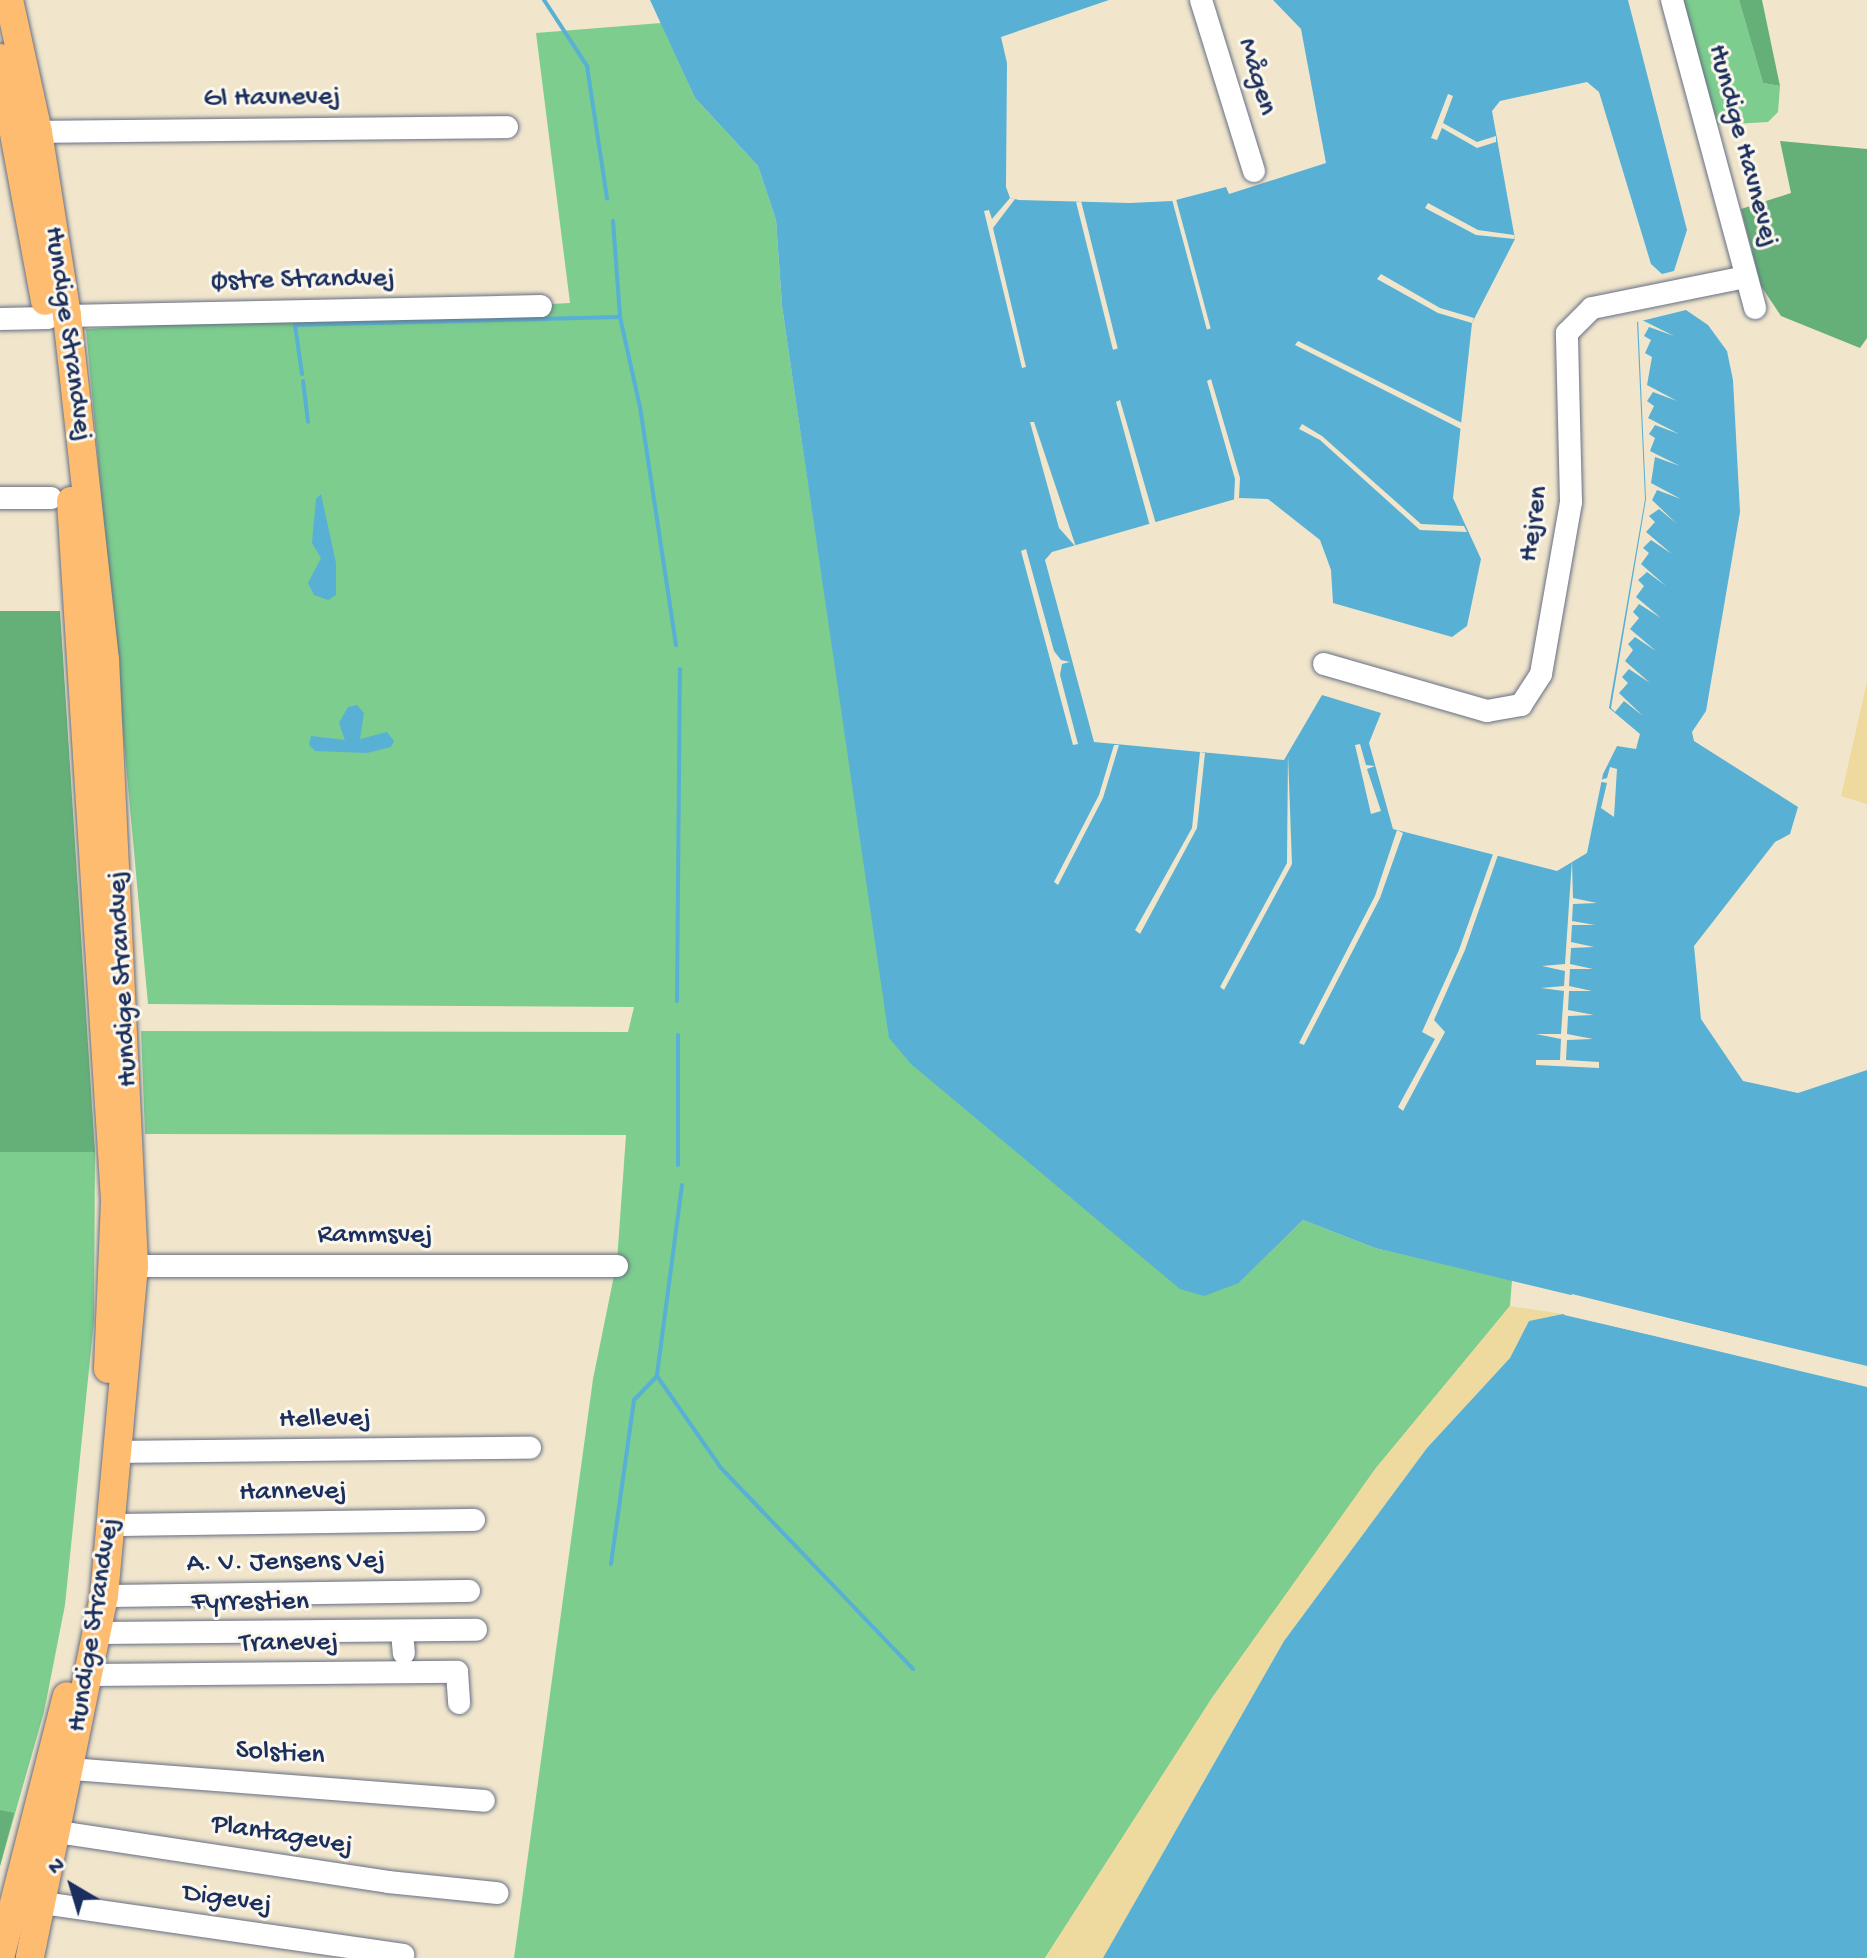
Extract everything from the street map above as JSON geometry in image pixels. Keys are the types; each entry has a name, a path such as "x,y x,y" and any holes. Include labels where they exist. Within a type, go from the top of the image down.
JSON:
{"main road":[{"name":"Hundige Strandvej","path":"9,0 18,128"},
{"name":"Hundige Strandvej","path":"0,58 18,128 57,317 107,687 134,1266 120,1452 104,1596 30,1958"},
{"name":"Hundige Strandvej","path":"0,1958 80,1639 104,1449 115,1201 57,317"}],"street":[{"name":"Mågen","path":"1201,0 1254,171"},
{"name":"Hundige Havnevej","path":"1672,0 1755,308"},
{"name":"Gl Havnevej","path":"18,128 507,127"},
{"name":"Hejren","path":"1324,664 1487,711 1521,705 1541,674 1571,502 1567,333 1592,308 1746,277"},
{"name":"Østre Strandvej","path":"0,319 541,306"},
{"path":"0,498 51,498"},
{"name":"Rammsvej","path":"134,1266 617,1266"},
{"name":"Hellevej","path":"120,1452 530,1448"},
{"name":"Hannevej","path":"113,1525 474,1520"},
{"name":"A. V. Jensens Vej","path":"104,1596 469,1591"},
{"name":"Fyrrestien","path":"98,1633 403,1643 476,1630"},
{"name":"Tranevej","path":"90,1675 457,1672 459,1703"},
{"name":"Solstien","path":"71,1769 484,1801"},
{"name":"Plantagevej","path":"58,1832 388,1882 497,1893"},
{"name":"Digevej","path":"43,1903 403,1955"}],"green space":[{"path":"1681,0 1739,0 1763,83 1780,86 1778,112 1768,122 1718,125"},
{"path":"1739,0 1762,0 1780,86 1763,83"},
{"path":"661,23 695,98 758,166 776,220 782,306 890,1038 1239,1283 1303,1220 1375,1248 1512,1280 1510,1306 1376,1468 1212,1698 1045,1958 514,1958 593,1379 617,1261 626,1135 145,1134 141,1031 628,1032 634,1007 148,1004 86,329 570,303 536,33"},
{"path":"1780,141 1867,149 1867,338 1860,348 1781,316 1761,286 1741,209 1791,193"},
{"path":"0,611 60,611 95,1152 0,1152"},
{"path":"0,1152 95,1152 94,1320 65,1605 44,1712 0,1866"},
{"path":"0,1810 14,1813 0,1866"}],"sand":[{"path":"1867,682 1867,804 1841,796"},
{"path":"1510,1306 1563,1314 1529,1321 1510,1358 1427,1448 1284,1641 1103,1958 1045,1958 1212,1698 1376,1468"}],"water":[{"path":"650,0 1109,0 1001,37 1007,63 1006,187 1010,198 1019,200 1130,203 1172,201 1226,187 1229,194 1326,163 1301,29 1273,0 1628,0 1687,230 1674,271 1662,274 1651,264 1599,92 1587,82 1500,101 1492,111 1515,239 1472,323 1453,498 1481,559 1467,626 1452,637 1333,603 1331,570 1320,540 1268,499 1239,498 1052,552 1045,560 1094,742 1284,760 1322,695 1381,713 1369,743 1393,829 1557,871 1587,853 1603,774 1617,746 1636,749 1640,734 1609,708 1645,499 1637,322 1686,310 1708,325 1727,351 1733,380 1740,512 1706,711 1692,732 1694,741 1798,807 1790,834 1775,842 1694,946 1701,1019 1743,1081 1798,1093 1867,1070 1867,1366 1375,1248 1303,1220 1239,1283 1204,1296 1180,1289 911,1064 889,1038 782,306 776,220 758,166 695,98"},
{"path":"321,494 336,563 336,595 328,600 314,595 308,583 321,558 312,543 316,499"},
{"path":"357,705 364,713 360,739 387,732 394,741 391,747 367,753 315,751 309,745 311,736 345,740 339,723 348,707"},
{"path":"1563,1314 1867,1387 1867,1958 1103,1958 1284,1641 1427,1448 1510,1358 1529,1321"}],"pier":[{"path":"1448,94 1453,96 1443,123 1477,142 1496,136 1496,142 1477,148 1442,128 1437,140 1431,138"},
{"path":"1010,198 1015,199 993,228 1026,367 1022,368 984,211 989,210 992,219"},
{"path":"1176,199 1211,328 1207,329 1172,200"},
{"path":"1081,201 1118,348 1113,350 1076,202"},
{"path":"1428,203 1478,230 1514,235 1515,239 1476,235 1425,208"},
{"path":"1381,274 1440,308 1474,318 1472,323 1438,313 1377,279"},
{"path":"1638,318 1674,336 1649,327 1644,336 1651,340 1645,353 1652,357 1647,385 1677,401 1653,392 1647,401 1654,406 1648,418 1679,434 1655,425 1649,434 1655,438 1650,451 1680,466 1655,457 1651,483 1681,499 1657,490 1652,500 1677,524 1659,509 1649,516 1655,522 1646,532 1672,554 1651,540 1643,548 1649,553 1641,564 1666,586 1647,572 1638,580 1644,586 1636,597 1661,618 1639,604 1633,612 1639,618 1630,629 1656,651 1635,637 1628,644 1633,650 1625,661 1650,683 1629,669 1622,677 1628,683 1619,693 1643,716 1624,701 1615,712 1611,708 1646,499"},
{"path":"1298,341 1462,423 1461,429 1295,345"},
{"path":"1211,379 1240,478 1239,498 1234,500 1235,479 1207,381"},
{"path":"1120,400 1156,524 1150,526 1116,402"},
{"path":"1030,422 1034,422 1076,547 1059,528"},
{"path":"1302,424 1322,436 1421,524 1464,526 1467,532 1420,530 1320,440 1299,429"},
{"path":"1026,549 1054,651 1061,660 1070,662 1062,664 1060,675 1078,744 1073,745 1021,551"},
{"path":"1360,744 1366,765 1375,766 1367,769 1381,811 1371,814 1355,745"},
{"path":"1114,745 1119,745 1103,798 1058,885 1054,882 1099,795"},
{"path":"1200,752 1205,753 1197,828 1140,934 1135,930 1192,828"},
{"path":"1288,754 1292,864 1224,990 1220,987 1287,863"},
{"path":"1610,767 1617,769 1614,817 1601,808 1607,783 1597,781 1607,778"},
{"path":"1397,830 1403,833 1380,898 1304,1045 1299,1043 1375,896"},
{"path":"1493,854 1498,855 1465,950 1434,1020 1445,1032 1403,1111 1398,1107 1435,1039 1422,1032 1459,950"},
{"path":"1572,860 1573,898 1597,903 1573,904 1572,921 1595,925 1572,925 1571,942 1594,947 1571,948 1570,964 1593,969 1570,969 1569,986 1592,991 1569,991 1568,1010 1594,1015 1568,1016 1567,1034 1593,1039 1567,1040 1566,1060 1599,1062 1599,1068 1536,1065 1536,1060 1560,1060 1561,1039 1536,1034 1561,1034 1564,991 1541,988 1564,986 1565,971 1542,966 1565,964"},
{"path":"1572,1294 1867,1368 1866,1371 1571,1298"},
{"path":"1565,1311 1867,1381 1866,1385 1564,1315"}],"waterway":[{"path":"544,0 587,66 607,198"},
{"path":"613,221 620,317 640,407 676,645"},
{"path":"302,374 295,325 619,317"},
{"path":"303,381 308,422"},
{"path":"677,1001 680,669"},
{"path":"678,1035 678,1165"},
{"path":"682,1185 657,1376 721,1468 913,1669"},
{"path":"611,1564 634,1400 657,1376"}]}
